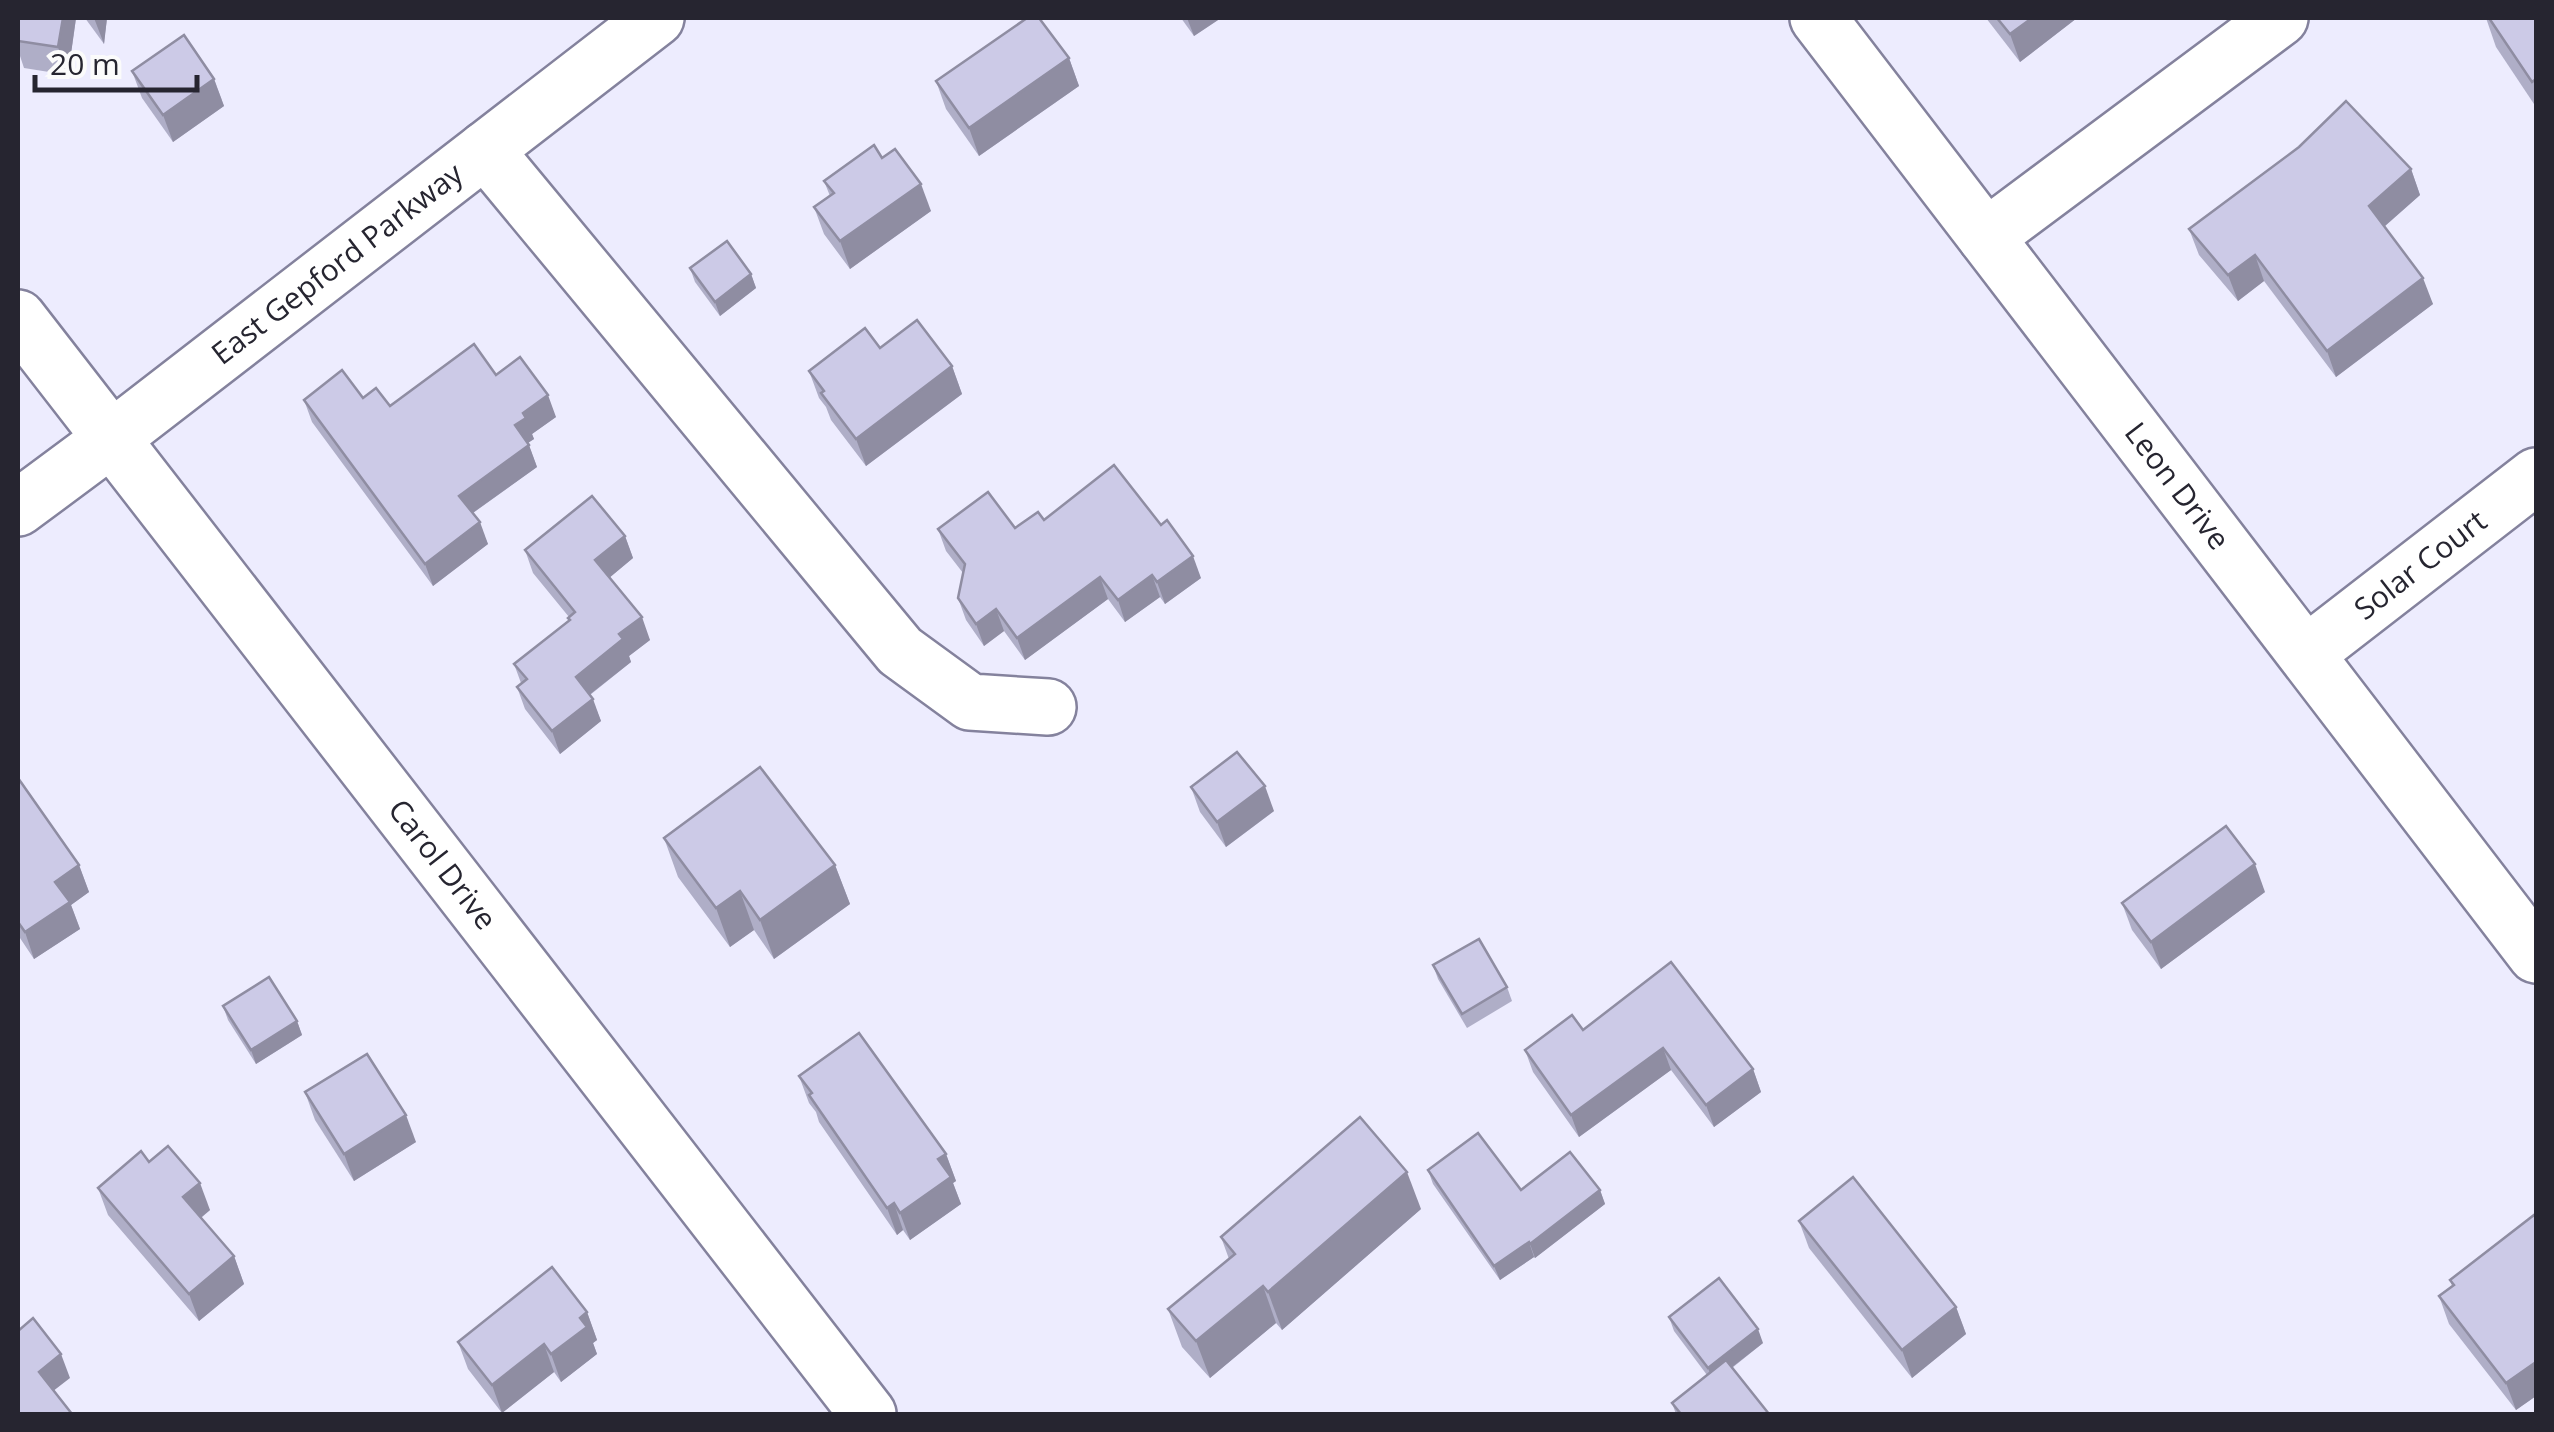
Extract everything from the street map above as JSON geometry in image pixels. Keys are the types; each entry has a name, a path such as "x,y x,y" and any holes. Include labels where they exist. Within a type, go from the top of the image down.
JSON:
{"street":[{"name":"East Gepford Parkway","path":"18,508 656,18"},
{"name":"Leon Drive","path":"1818,18 2536,954"},
{"path":"1986,237 2280,18"},
{"path":"485,150 900,650 970,702 1048,708"},
{"name":"Carol Drive","path":"18,318 868,1414"},
{"name":"Solar Court","path":"2306,654 2536,476"}],"building":[{"path":"18,18 63,18 58,47 18,41"},
{"path":"1027,18 1039,18 1069,58 969,128 936,81"},
{"path":"1997,18 2032,18 2010,34"},
{"path":"2489,18 2536,18 2536,79 2532,82"},
{"path":"184,35 214,79 163,115 132,71"},
{"path":"2346,101 2411,169 2369,206 2423,278 2327,351 2255,255 2228,275 2189,229 2299,147"},
{"path":"874,145 882,158 895,149 921,184 840,241 814,207 834,193 824,181"},
{"path":"727,241 751,274 715,302 690,268"},
{"path":"917,320 952,366 856,439 809,371 865,328 880,348"},
{"path":"474,344 496,375 520,357 548,395 523,413 526,418 515,425 529,445 459,496 480,522 425,564 304,400 342,370 363,398 376,388 390,406"},
{"path":"1114,465 1161,525 1167,520 1193,556 1157,582 1152,575 1118,600 1100,577 1017,638 996,609 976,624 958,598 965,564 938,529 988,492 1015,528 1038,512 1044,520"},
{"path":"592,496 625,536 595,560 642,617 619,634 623,639 576,677 593,699 552,731 517,687 527,679 514,664 575,612 525,550"},
{"path":"1237,752 1265,786 1217,822 1191,787"},
{"path":"760,767 835,865 760,920 740,891 716,908 664,838"},
{"path":"18,778 79,865 55,882 70,902 25,932 18,922"},
{"path":"2226,826 2255,864 2151,942 2122,903"},
{"path":"1479,939 1507,987 1462,1014 1433,965"},
{"path":"1671,962 1753,1069 1706,1105 1663,1048 1571,1115 1525,1050 1572,1015 1583,1030"},
{"path":"269,977 297,1021 251,1050 223,1006"},
{"path":"859,1033 946,1154 938,1159 951,1177 900,1213 894,1203 887,1208 799,1076"},
{"path":"367,1054 406,1115 344,1154 305,1092"},
{"path":"1360,1117 1407,1172 1268,1292 1263,1286 1196,1341 1168,1309 1235,1254 1221,1237"},
{"path":"1478,1133 1521,1190 1570,1152 1600,1190 1530,1244 1494,1266 1428,1170"},
{"path":"168,1146 200,1183 183,1197 234,1256 189,1294 98,1188 141,1151 149,1162"},
{"path":"1853,1177 1956,1307 1902,1350 1799,1221"},
{"path":"2534,1215 2536,1362 2506,1383 2439,1296 2454,1285 2450,1280"},
{"path":"552,1267 587,1312 580,1318 587,1327 551,1354 544,1344 492,1385 458,1342"},
{"path":"1719,1278 1758,1329 1708,1368 1669,1317"},
{"path":"33,1318 61,1354 39,1372 72,1414 18,1414 18,1331"},
{"path":"1726,1360 1769,1414 1681,1414 1672,1403"}]}
